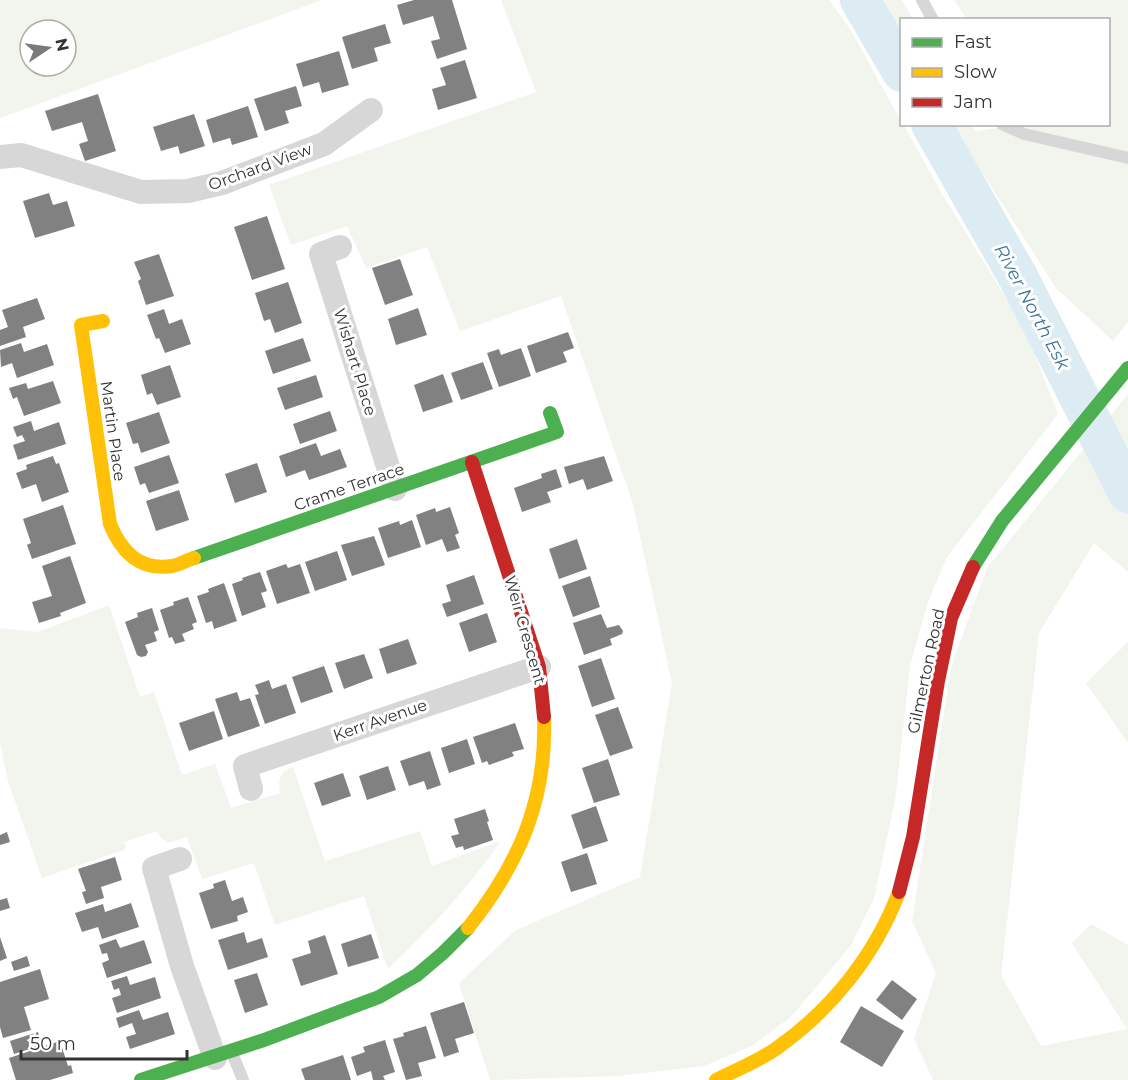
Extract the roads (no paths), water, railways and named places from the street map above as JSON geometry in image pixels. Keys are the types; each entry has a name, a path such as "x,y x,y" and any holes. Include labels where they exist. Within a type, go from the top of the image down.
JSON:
{"street":[{"name":"Orchard View","path":"0,157 21,155 141,192 188,190 222,183 324,144 371,110"},
{"name":"Wishart Place","path":"340,247 321,254 395,489"},
{"name":"Martin Place","path":"103,321 81,325 110,524 118,543 132,558"},
{"name":"Gilmerton Road","path":"716,1080 776,1049 829,1005 868,955 889,919 900,890 913,837 938,681 951,618 974,566 1002,521 1128,368"},
{"name":"Crame Terrace","path":"132,558 151,566 171,566 395,489 557,432 550,412"},
{"name":"Weir Crescent","path":"141,1080 223,1055 390,992 431,963 449,947 476,917 500,884 521,847 533,814 541,777 544,702 539,667 472,462"},
{"name":"Kerr Avenue","path":"251,789 245,766 539,667"},
{"path":"180,859 154,868 182,966 223,1055"}],"lane":[{"path":"922,0 932,18"},
{"path":"1006,126 1024,134 1128,158"},
{"path":"223,1055 243,1080"}],"waterway":[{"name":"River North Esk","path":"860,0 900,69"},
{"name":"River North Esk","path":"932,126 1018,277 1128,493"}]}
